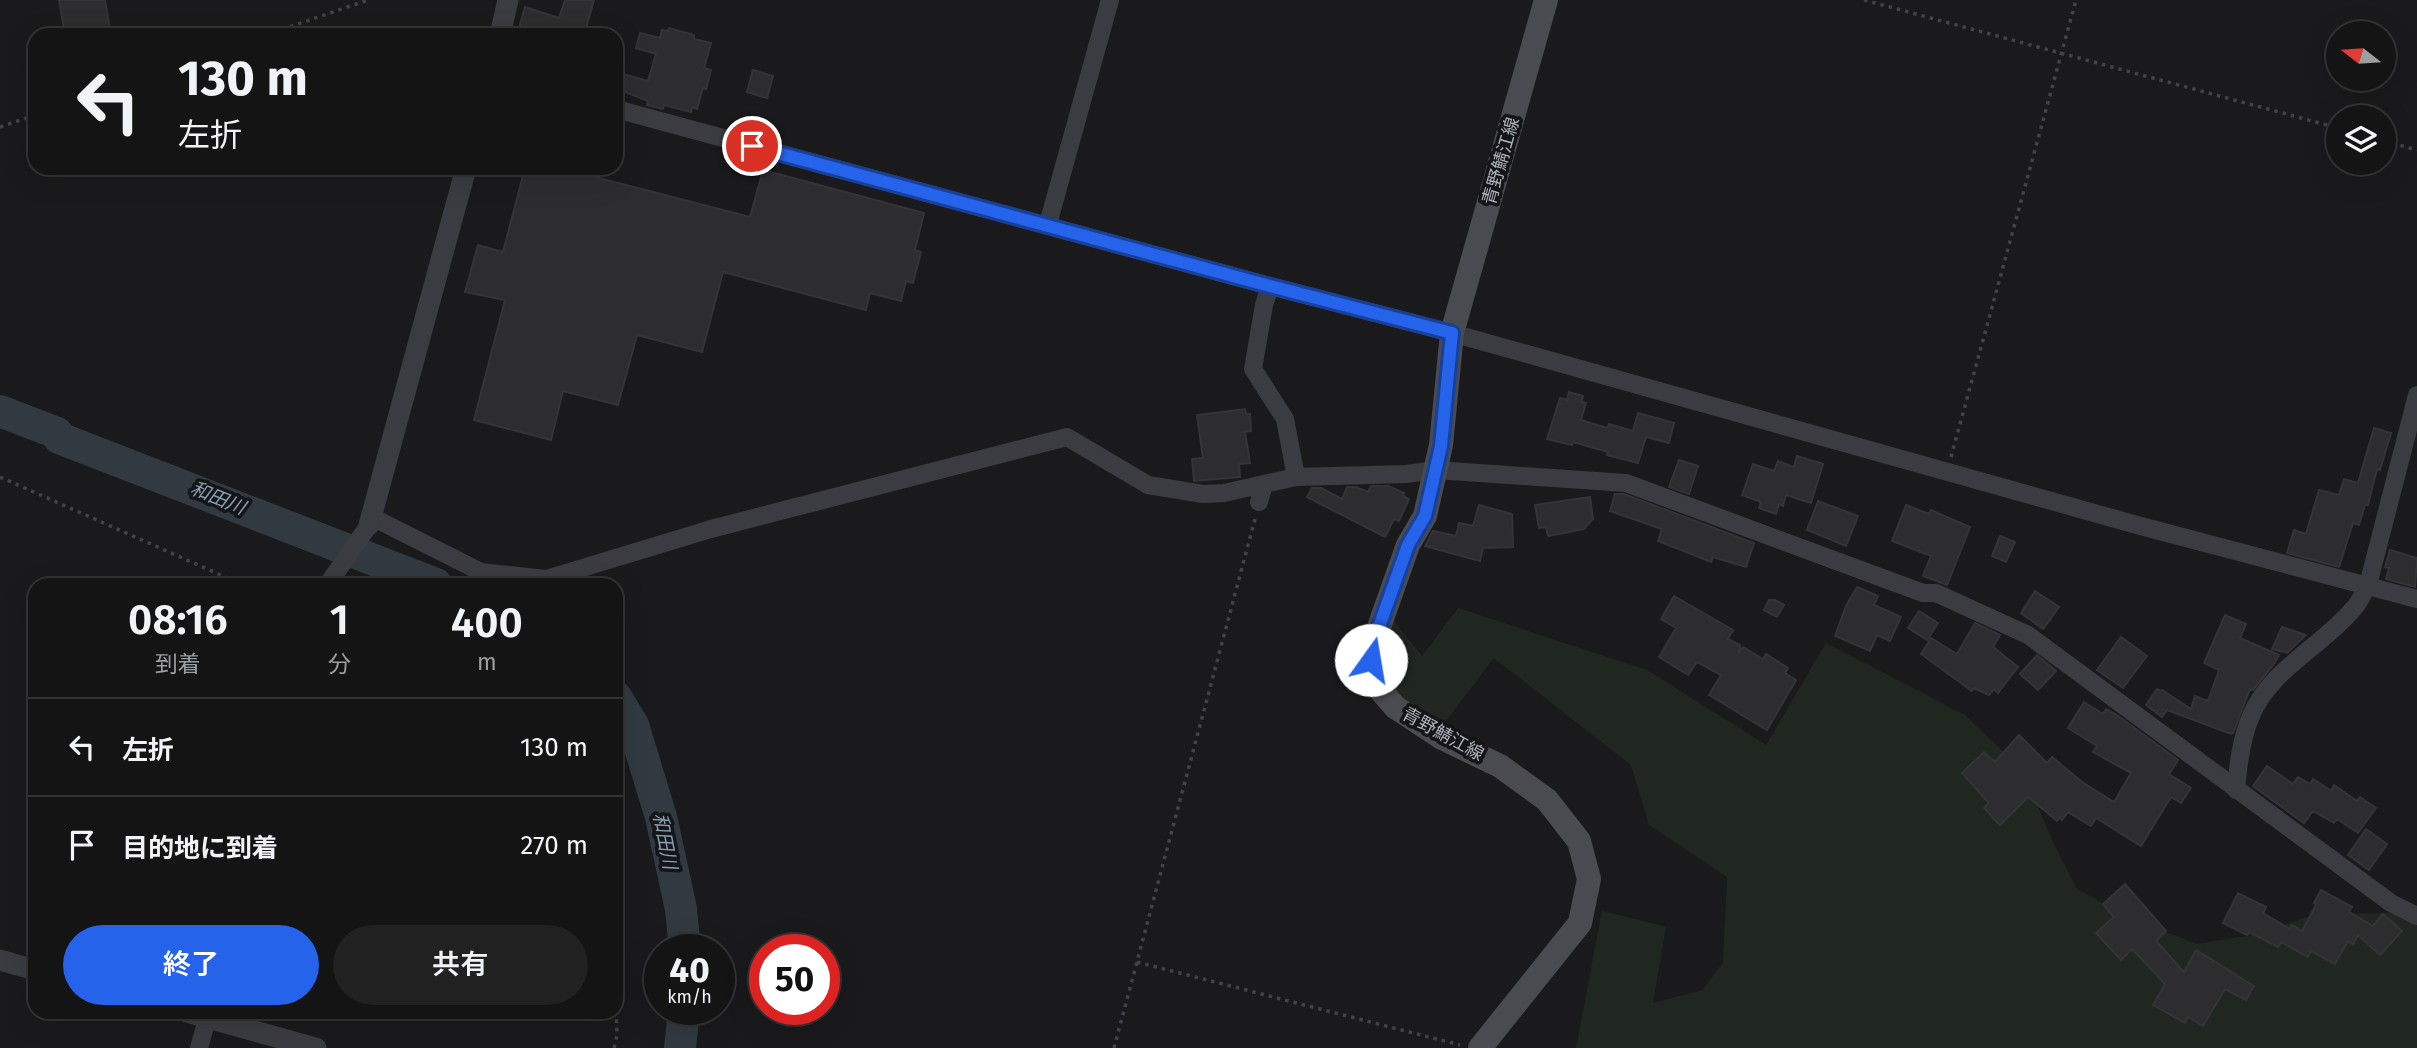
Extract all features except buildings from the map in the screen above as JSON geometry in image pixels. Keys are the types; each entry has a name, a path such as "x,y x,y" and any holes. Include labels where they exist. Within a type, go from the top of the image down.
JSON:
{"main road":[{"name":"青野鯖江線","path":"1480,1048 1580,923 1589,879 1579,841 1548,800 1500,766 1442,738 1395,707 1369,677 1373,644 1408,545 1425,516 1441,446 1452,333 1546,0"}],"street":[{"path":"502,28 508,0"},
{"path":"1048,224 1110,0"},
{"path":"623,111 1452,333 2137,525 2417,599"},
{"path":"332,578 371,521 464,175"},
{"path":"1270,286 1253,369 1286,419 1296,477"},
{"path":"2236,790 2239,764 2251,715 2267,690 2295,660 2328,635 2356,607 2368,585 2417,395"},
{"path":"549,578 711,529 1067,437 1148,485 1203,494 1224,493 1296,477 1406,474 1436,470 1626,483 1923,593 1936,593 2028,635 2390,903 2417,916"},
{"path":"1259,502 1264,484"},
{"path":"371,521 481,572 537,578"},
{"path":"0,960 28,968"},
{"path":"199,1048 207,1019"},
{"path":"224,1019 317,1048"}],"path":[{"path":"286,28 368,0"},
{"path":"1864,0 2326,125"},
{"path":"1948,470 2076,0"},
{"path":"0,127 28,117"},
{"path":"2396,144 2417,150"},
{"path":"0,477 227,578"},
{"path":"1114,1048 1259,502"},
{"path":"1137,962 1472,1048"},
{"path":"614,1048 616,1019"}],"shaded area":[{"path":"1458,608 1647,670 1766,745 1826,643 1965,715 2023,771 2054,844 2077,889 2130,918 2197,944 2258,934 2315,914 2390,913 2417,924 2417,1048 1576,1048 1602,911 1666,927 1653,1003 1703,990 1723,962 1727,877 1649,825 1631,765 1494,658 1446,721 1405,708 1381,662 1393,620 1422,656"}],"waterway":[{"name":"和田川","path":"0,411 57,433 59,438 421,578"},
{"name":"和田川","path":"623,709 633,725 661,817 681,909 683,934"},
{"name":"和田川","path":"680,1048 682,1025"}],"route":[{"path":"752,146 1452,333 1441,446 1425,516 1408,545 1373,644 1371,660"}]}
